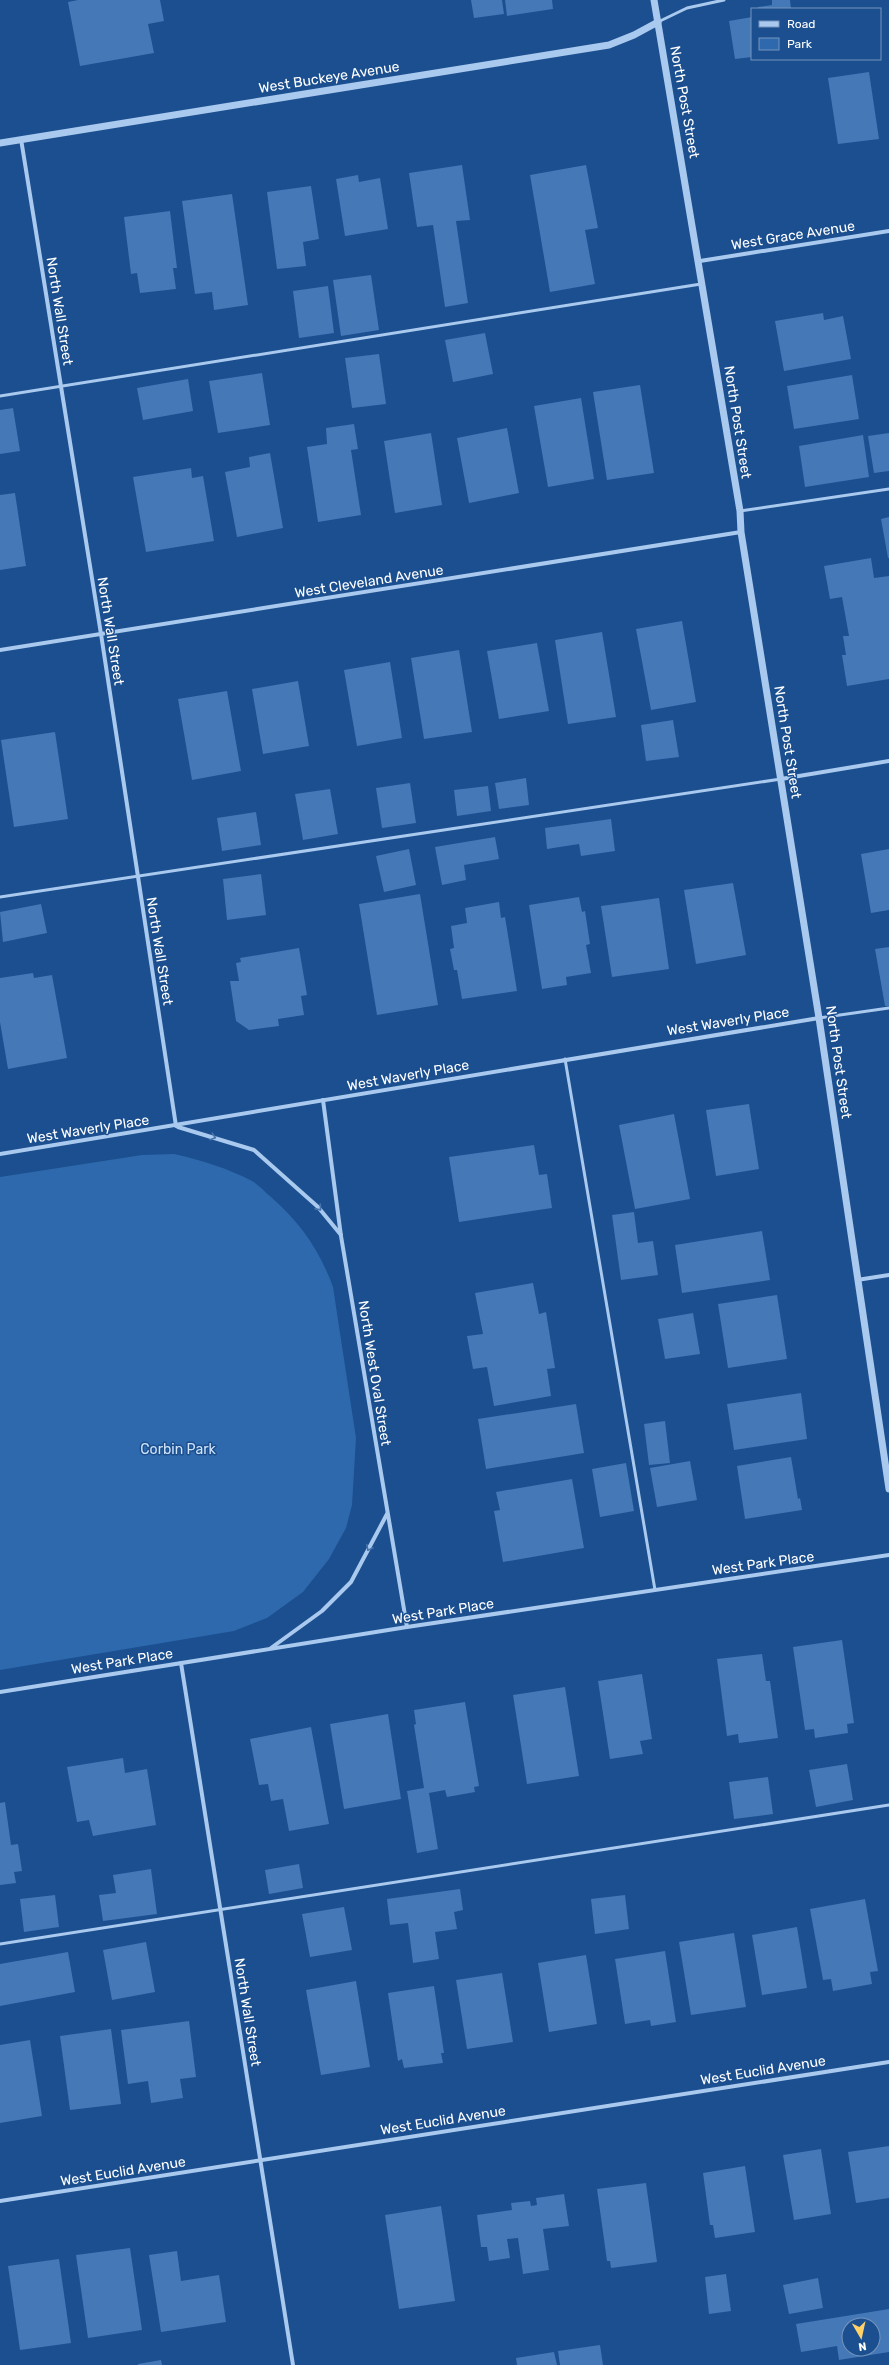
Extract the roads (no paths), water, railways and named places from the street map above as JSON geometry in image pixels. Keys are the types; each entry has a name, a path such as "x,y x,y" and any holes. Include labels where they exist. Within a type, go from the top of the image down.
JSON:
{"street":[{"name":"North Post Street","path":"654,0 700,261 702,283 740,511 741,532 819,1018 889,1489"},
{"name":"West Buckeye Avenue","path":"0,141 21,139 609,45 634,35 658,22"},
{"name":"North Wall Street","path":"21,139 101,634 176,1126"},
{"name":"West Grace Avenue","path":"700,261 889,231"},
{"name":"West Cleveland Avenue","path":"0,650 741,532"},
{"path":"781,779 889,761"},
{"name":"West Waverly Place","path":"0,1154 176,1126 565,1059 819,1018"},
{"name":"North West Oval Street","path":"323,1100 341,1236 407,1627"},
{"name":"North West Oval Street","path":"176,1126 254,1150 318,1207 341,1236"},
{"path":"857,1280 889,1275"},
{"path":"269,1649 322,1611 351,1582 387,1513"},
{"name":"West Park Place","path":"0,1692 407,1627 889,1555"},
{"name":"North Wall Street","path":"181,1663 262,2160 293,2365"},
{"name":"West Euclid Avenue","path":"0,2201 889,2062"}],"lane":[{"path":"658,22 686,8 724,0"},
{"path":"0,396 702,283"},
{"path":"740,511 889,489"},
{"path":"0,897 137,875 781,779"},
{"path":"819,1018 889,1008"},
{"path":"565,1059 655,1590"},
{"path":"0,1944 889,1805"}],"park label":[{"name":"Corbin Park","path":"178,1449"}]}
